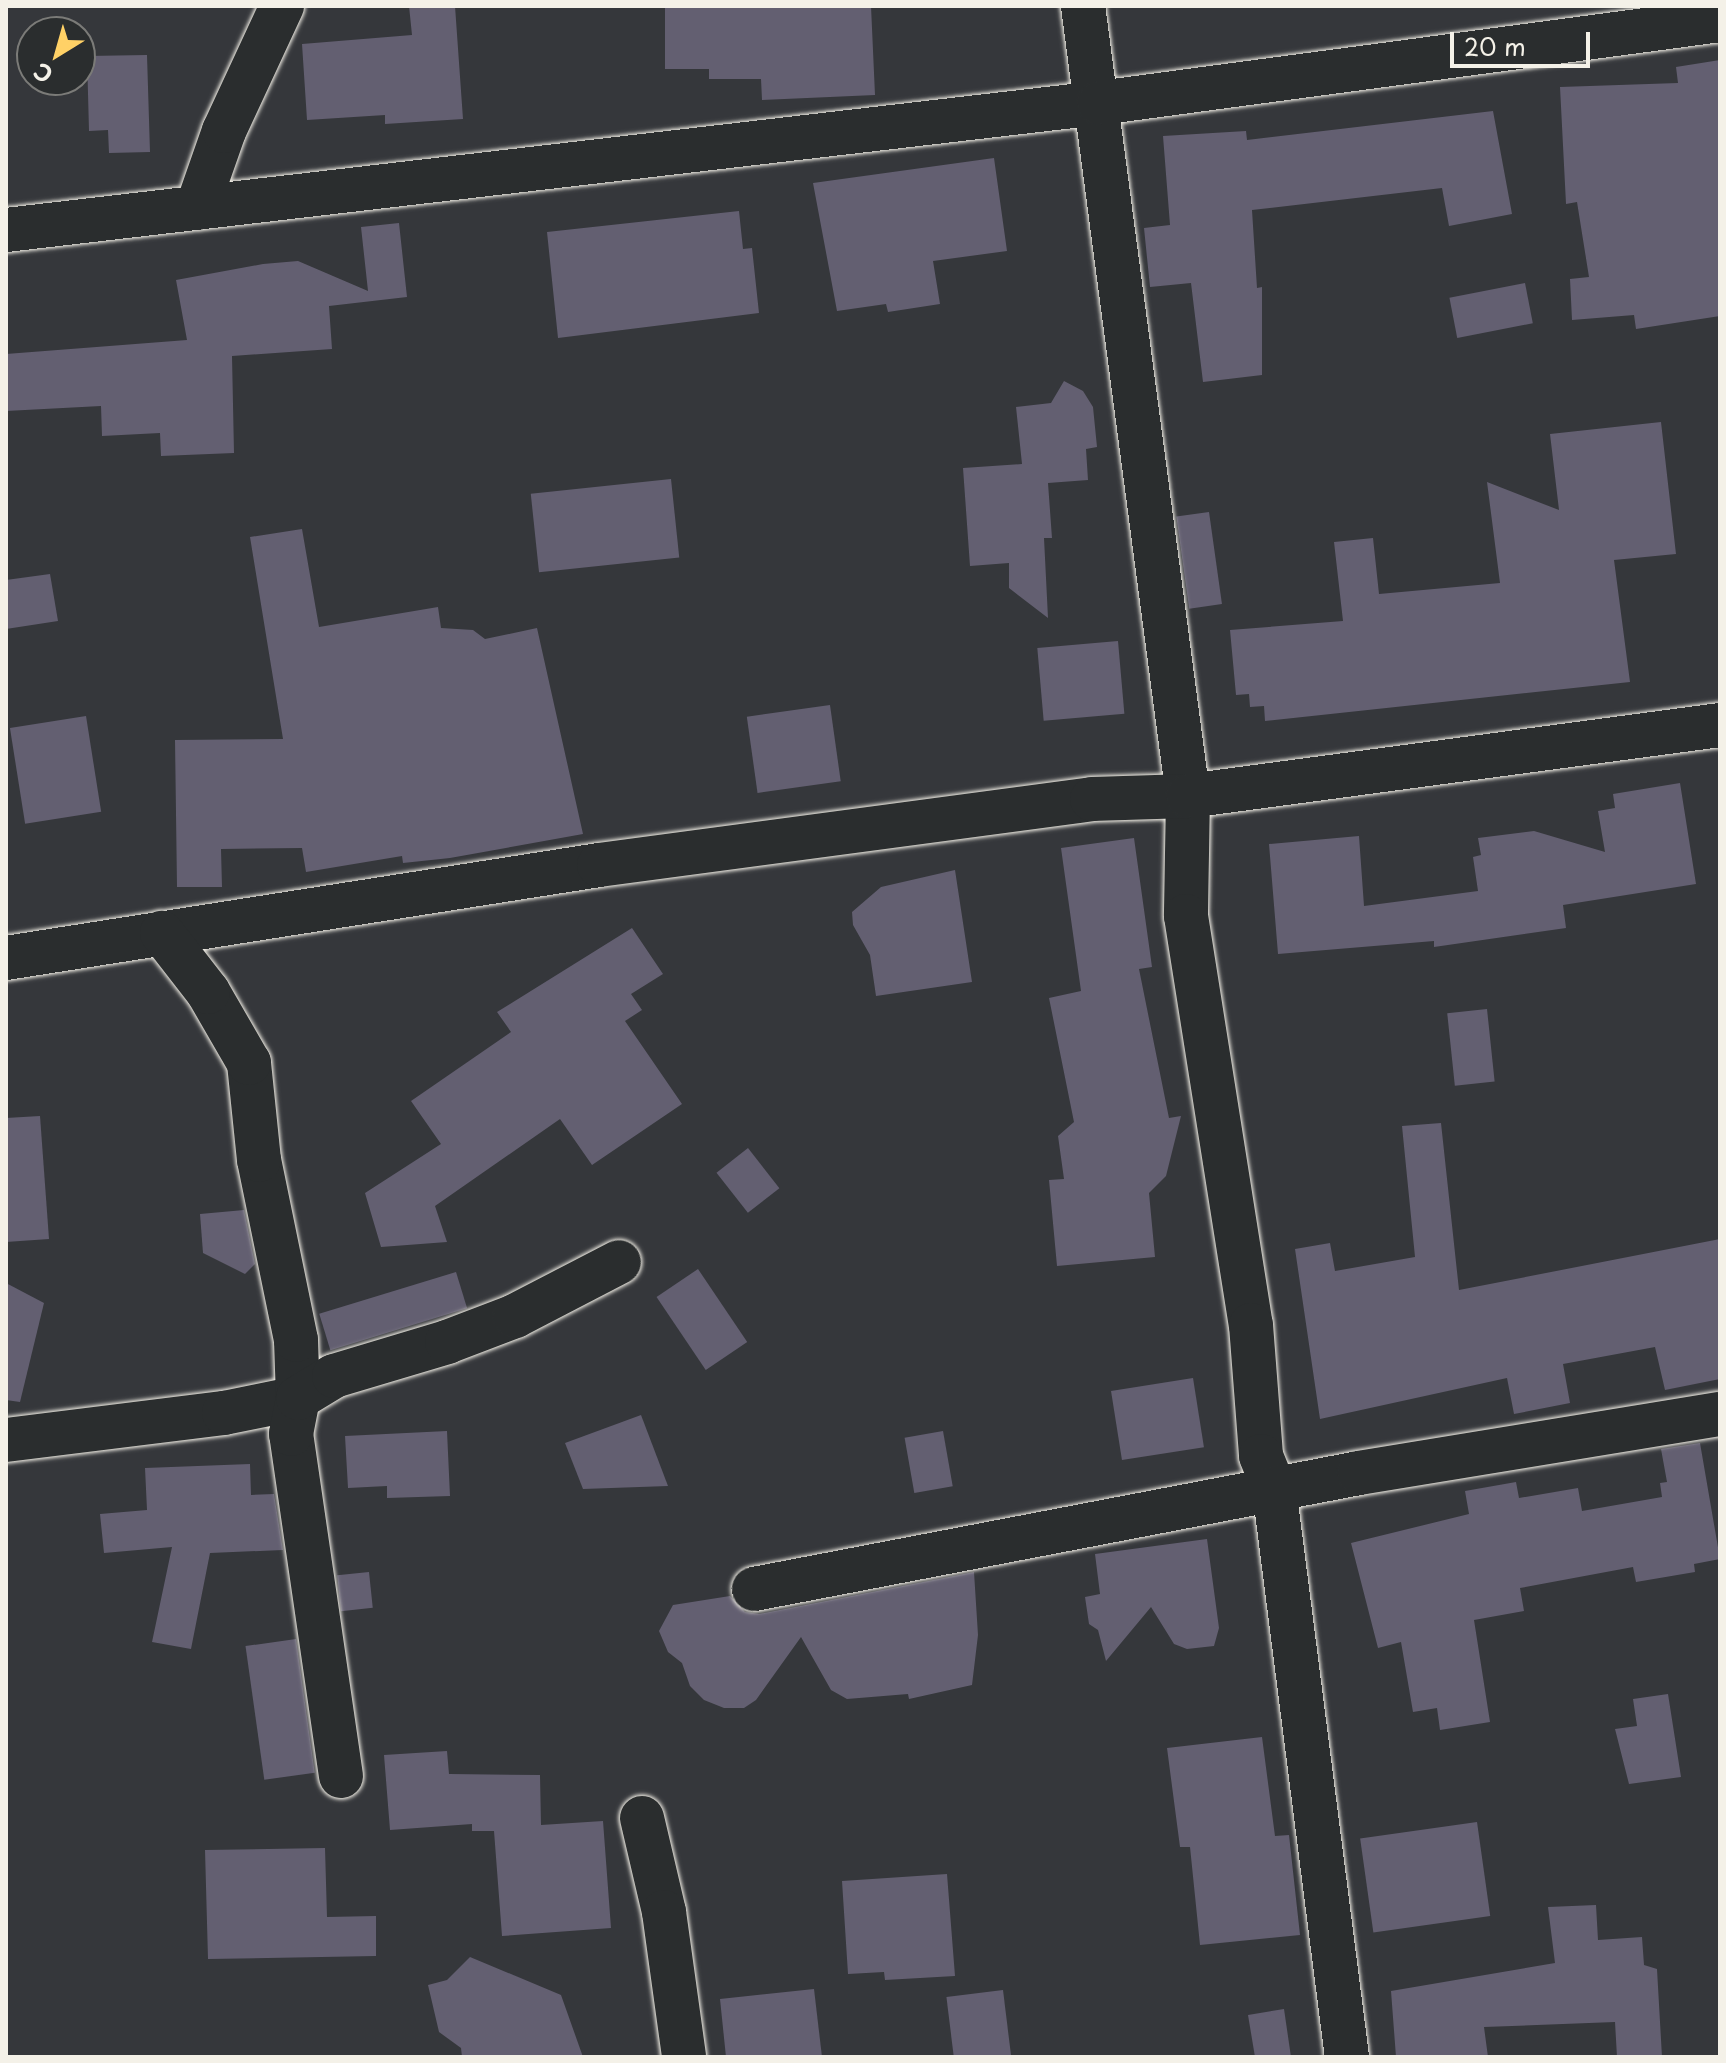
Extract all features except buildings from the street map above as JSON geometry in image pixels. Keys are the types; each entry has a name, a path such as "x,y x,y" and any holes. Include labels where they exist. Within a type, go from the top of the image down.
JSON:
{"street":[{"path":"197,208 224,131 282,6"},
{"path":"1083,6 1099,103 1188,796 1186,916 1251,1325 1261,1456 1274,1488 1347,2057"},
{"path":"6,230 1099,103 1720,20"},
{"path":"6,958 599,865 1077,801 1188,796 1720,725"},
{"path":"162,933 208,992 249,1063 259,1160 296,1340 298,1398 291,1434 341,1776"},
{"path":"6,1440 224,1413 298,1398 334,1376 515,1316 619,1262"},
{"path":"754,1589 1274,1488 1720,1414"},
{"path":"642,1818 664,1912 684,2057"}]}
